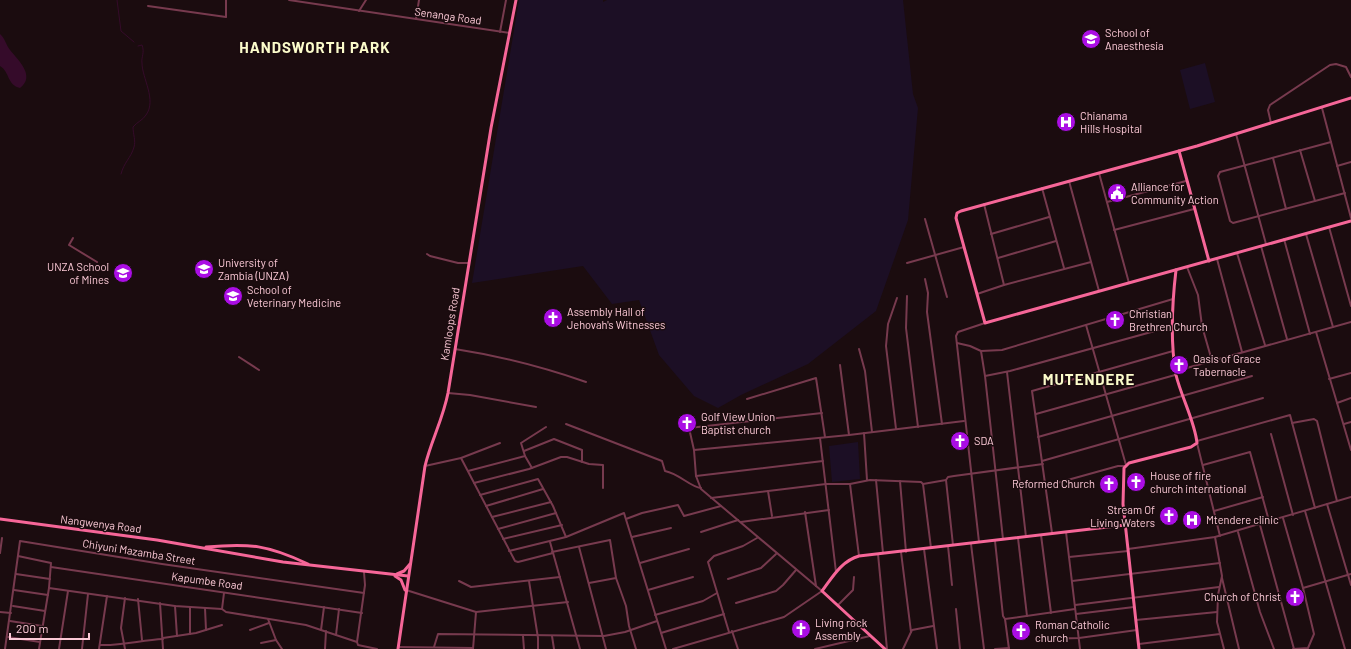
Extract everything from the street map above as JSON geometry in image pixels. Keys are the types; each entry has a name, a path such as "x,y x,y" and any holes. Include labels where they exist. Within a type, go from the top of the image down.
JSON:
{"main road":[{"name":"Kamloops Road","path":"398,648 425,466 430,446 444,412 448,393 491,128 516,0"},
{"path":"1351,98 1179,151 984,204 957,214 956,218 985,323 1351,221"},
{"path":"1179,151 1209,261"},
{"path":"1139,649 1125,525 1123,486 1126,466 1192,447 1197,442 1176,373 1173,351 1172,326 1176,270"},
{"name":"Nangwenya Road","path":"0,520 200,548 311,566 408,576"},
{"path":"886,649 822,591 836,572 848,560 859,556 906,552 1125,525"},
{"name":"Nangwenya Road","path":"200,548 257,546 281,552 311,566"},
{"path":"391,575 404,571 410,564"},
{"path":"391,575 397,577 404,585 405,596"}],"street":[{"path":"148,6 226,17 226,0"},
{"name":"Senanga Road","path":"289,0 510,33"},
{"path":"359,10 366,0"},
{"path":"416,19 418,0"},
{"path":"500,32 506,0"},
{"path":"1270,123 1268,110 1270,105 1330,65 1336,64 1346,67 1351,77"},
{"path":"1322,108 1351,218"},
{"path":"1236,134 1266,244"},
{"path":"1331,142 1220,172 1218,176 1230,221 1235,223 1344,193"},
{"path":"1300,150 1315,201"},
{"path":"1273,158 1286,209"},
{"path":"1337,166 1351,162"},
{"path":"1099,173 1129,283"},
{"path":"1107,202 1186,181"},
{"path":"1069,182 1100,291"},
{"path":"1042,188 1064,269"},
{"path":"984,204 1004,284"},
{"path":"1114,230 1194,209"},
{"path":"991,234 1049,217"},
{"path":"925,219 947,297"},
{"path":"1329,227 1351,306"},
{"path":"1306,234 1333,327"},
{"path":"73,238 69,245 97,262"},
{"path":"1284,240 1310,334"},
{"path":"998,258 1056,241"},
{"path":"1261,246 1287,340"},
{"path":"907,263 964,247"},
{"path":"1237,253 1265,345"},
{"path":"427,254 446,260 469,263"},
{"path":"1217,259 1242,352"},
{"path":"977,294 1004,284 1091,262"},
{"path":"1187,267 1198,295 1203,330 1212,361"},
{"path":"925,279 928,293 927,312 942,424"},
{"path":"907,296 906,328 918,427"},
{"path":"896,429 886,346 888,324 897,298"},
{"path":"956,343 970,346 981,352 1002,350 1174,298"},
{"path":"1036,414 1265,345 1351,322"},
{"path":"979,543 956,343 958,332 985,323"},
{"path":"1046,486 1118,466 1126,466 1086,325"},
{"path":"985,376 1007,372 1172,326"},
{"path":"1316,332 1351,448"},
{"path":"455,349 478,352 550,370 586,382"},
{"path":"858,349 865,371 872,432"},
{"path":"1052,534 1032,392 1099,371 1173,351"},
{"path":"981,352 1003,540"},
{"path":"239,357 259,370"},
{"path":"840,364 849,435"},
{"path":"1007,372 1026,537"},
{"path":"1329,379 1351,373"},
{"path":"1038,437 1252,376"},
{"path":"747,400 816,378 825,438"},
{"path":"448,393 470,395 536,407"},
{"path":"711,498 826,484 850,484 866,480 921,482 923,484 946,480 948,477 970,473 1018,468 1263,398"},
{"path":"1337,403 1351,398"},
{"path":"672,649 784,617 822,591 757,538 741,522 701,488 696,476 694,450 688,430 690,427 822,413"},
{"path":"1220,536 1197,442 1289,414 1315,508"},
{"path":"1292,423 1316,419 1337,501"},
{"path":"694,450 825,438 964,421"},
{"path":"1344,424 1351,422"},
{"path":"566,424 662,461 665,471 678,475 694,486 701,488"},
{"path":"532,468 521,442 546,427"},
{"path":"864,433 866,480"},
{"path":"1271,434 1293,515"},
{"path":"820,438 836,572"},
{"path":"524,451 554,439 582,450 582,462"},
{"path":"425,466 461,458 500,443"},
{"path":"1203,465 1250,452 1269,522"},
{"path":"468,471 526,456"},
{"path":"474,483 532,468 564,456 582,462 603,465 603,488"},
{"path":"461,458 509,551 517,562 609,540 616,578 626,606 636,649"},
{"path":"696,476 823,461"},
{"path":"480,495 538,479 557,513 566,537"},
{"path":"876,480 883,554"},
{"path":"946,480 953,546"},
{"path":"900,481 906,552"},
{"path":"850,484 859,556"},
{"path":"923,484 931,548"},
{"path":"486,506 544,489"},
{"path":"768,491 772,516"},
{"path":"1214,511 1263,497"},
{"path":"1069,557 1216,537 1351,497"},
{"path":"492,517 551,502"},
{"path":"1327,504 1351,585"},
{"path":"626,519 642,513 677,506 679,506 684,516 721,506"},
{"path":"741,522 772,516 829,510"},
{"path":"1305,511 1344,649"},
{"path":"509,551 566,537 624,512 666,649"},
{"path":"805,512 816,587"},
{"path":"498,529 557,513"},
{"path":"1260,525 1293,649 1308,648 1314,634 1303,588 1283,518"},
{"path":"701,532 738,520"},
{"path":"503,539 562,525"},
{"path":"632,537 671,528"},
{"path":"1238,531 1260,612 1274,649"},
{"path":"1066,532 1080,649"},
{"path":"1041,535 1051,613"},
{"path":"1216,537 1222,578 1239,649"},
{"path":"0,553 2,538"},
{"path":"729,632 709,565 709,559 743,546 757,538"},
{"path":"1018,538 1027,616"},
{"name":"Chiyuni Mazamba Street","path":"5,649 8,637 20,541 162,564 364,593"},
{"path":"994,541 1003,616 1005,619 1009,648 995,649"},
{"path":"550,542 580,649"},
{"path":"971,544 984,649"},
{"path":"948,546 952,585"},
{"path":"579,547 604,636 606,649"},
{"path":"640,563 689,549"},
{"path":"924,549 937,649"},
{"path":"901,552 911,632 903,649"},
{"path":"728,579 761,568 776,554"},
{"path":"878,554 886,649"},
{"name":"Kapumbe Road","path":"18,556 51,563 51,567 362,613"},
{"path":"1072,581 1220,563"},
{"path":"39,649 51,567"},
{"path":"736,603 776,591 796,570"},
{"path":"357,642 364,593 364,572"},
{"path":"16,574 50,579"},
{"path":"1303,588 1351,574"},
{"path":"459,581 471,587 560,577"},
{"path":"648,590 693,577"},
{"path":"838,605 853,590 854,577"},
{"path":"589,583 616,578"},
{"path":"1222,578 1219,587 1217,612 1224,649"},
{"path":"529,581 538,636 538,649"},
{"path":"1075,605 1219,587"},
{"path":"49,588 138,599 175,606 222,609 226,612 268,618 326,631 357,642 358,645 377,649"},
{"path":"14,590 48,595"},
{"path":"406,590 476,612 568,602"},
{"path":"59,649 68,591"},
{"path":"222,609 224,592"},
{"path":"655,615 703,601 717,593"},
{"path":"82,649 88,594"},
{"path":"99,649 107,596"},
{"path":"125,598 121,628 125,649"},
{"path":"138,599 142,640"},
{"path":"160,603 163,649"},
{"path":"12,606 45,611"},
{"path":"175,606 177,636"},
{"path":"190,607 190,634"},
{"path":"321,630 324,607"},
{"path":"1076,614 1135,607"},
{"path":"205,608 206,630"},
{"path":"336,635 339,609"},
{"path":"956,609 960,649"},
{"path":"1005,619 1075,609"},
{"path":"0,612 11,613"},
{"path":"398,648 434,647 473,649 473,638 476,635 476,612"},
{"path":"1136,620 1217,612"},
{"path":"661,633 724,614"},
{"path":"268,618 276,640 282,649"},
{"path":"10,621 42,626"},
{"path":"434,647 438,634 604,636 631,631 657,621"},
{"path":"250,630 270,623"},
{"path":"100,645 124,644 142,640 190,634 222,626"},
{"path":"911,632 915,629 933,626"},
{"path":"1044,639 1079,638 1137,630"},
{"path":"325,649 326,631"},
{"path":"732,631 738,649"},
{"path":"1139,644 1220,634"},
{"path":"816,649 871,635"},
{"path":"523,636 524,649"},
{"path":"552,636 554,649"},
{"path":"8,637 40,642"},
{"path":"261,643 276,640"}],"shaded area":[{"path":"519,0 603,0 603,2 607,0 903,0 913,94 918,108 908,220 876,311 808,364 741,395 718,408 694,396 659,355 639,300 612,304 583,266 472,283"},
{"path":"0,34 10,50 21,63 26,73 24,83 20,88 13,84 6,72 0,66"},
{"path":"1205,63 1215,102 1190,109 1180,70"},
{"path":"858,442 860,479 832,482 829,446"}],"waterway":[{"path":"117,0 121,31 134,42"},
{"path":"121,174 134,147 135,142 133,127 146,115 150,103 150,96 143,69 143,48 142,45 138,46"}],"place":[{"name":"School of Anaesthesia","path":"1091,39"},
{"name":"Chianama Hills Hospital","path":"1066,122"},
{"name":"Alliance for Community Action","path":"1117,193"},
{"name":"University of Zambia (UNZA)","path":"204,269"},
{"name":"UNZA School of Mines","path":"123,273"},
{"name":"School of Veterinary Medicine","path":"233,296"},
{"name":"Assembly Hall of Jehovah's Witnesses","path":"553,318"},
{"name":"Christian Brethren Church","path":"1115,320"},
{"name":"Oasis of Grace Tabernacle","path":"1179,365"},
{"name":"Golf View Union Baptist church","path":"687,423"},
{"name":"SDA","path":"960,441"},
{"name":"House of fire church international","path":"1136,482"},
{"name":"Reformed Church","path":"1109,484"},
{"name":"Stream Of Living Waters","path":"1169,516"},
{"name":"Mtendere clinic","path":"1192,520"},
{"name":"Church of Christ","path":"1295,597"},
{"name":"Living rock Assembly","path":"801,629"},
{"name":"Roman Catholic church","path":"1021,631"}],"district":[{"name":"HANDSWORTH PARK","path":"315,48"},
{"name":"MUTENDERE","path":"1089,380"}]}
